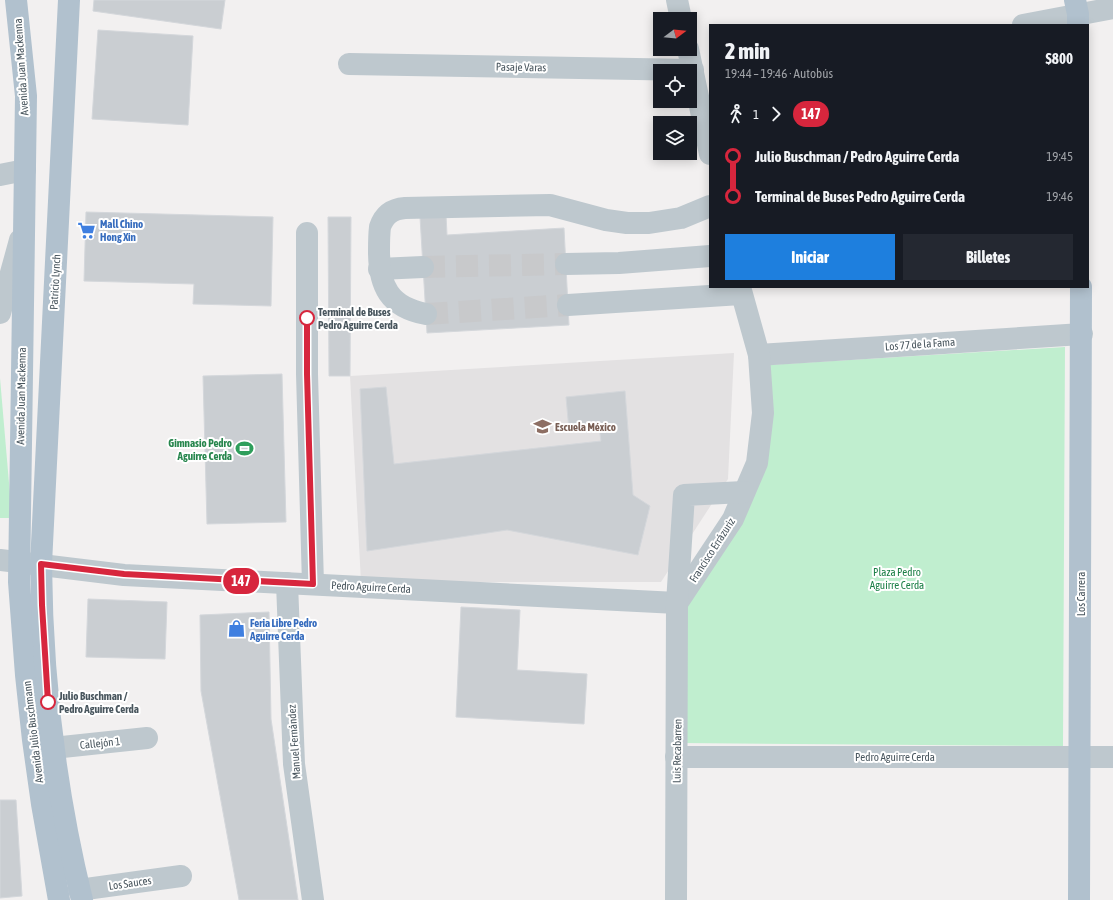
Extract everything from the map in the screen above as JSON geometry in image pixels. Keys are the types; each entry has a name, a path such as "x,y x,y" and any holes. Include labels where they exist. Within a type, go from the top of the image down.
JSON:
{"main road":[{"name":"Avenida Juan Mackenna","path":"10,567 24,230 26,96 16,0"},
{"name":"Patricio Lynch","path":"41,564 69,0"},
{"name":"Los Carrera","path":"1079,900 1081,757 1081,288"},
{"name":"Avenida Julio Buschmann","path":"41,564 45,662 53,748 67,834 81,895"},
{"name":"Avenida Julio Buschmann","path":"10,567 26,675 32,740 59,900"}],"street":[{"path":"677,0 680,12"},
{"path":"1028,24 1077,13 1113,8"},
{"path":"691,59 704,90 709,143"},
{"name":"Pasaje Varas","path":"349,64 691,59"},
{"path":"0,175 24,170"},
{"path":"426,314 407,308 391,296 381,278 379,268 380,227 386,216 391,211 398,209 550,204 606,220 627,223 649,223 681,218 709,206"},
{"name":"Avenida Juan Mackenna","path":"0,313 24,230"},
{"path":"307,233 307,374 313,584"},
{"path":"566,264 619,263 709,256"},
{"path":"379,268 423,268"},
{"path":"568,305 740,290"},
{"name":"Francisco Errázuriz","path":"677,603 733,519 757,463 763,413 759,355 740,290"},
{"name":"Los 77 de la Fama","path":"759,355 1082,334"},
{"name":"Luis Recabarren","path":"676,900 677,603 684,495 744,492"},
{"name":"Pedro Aguirre Cerda","path":"10,567 41,564 124,574 677,603"},
{"name":"Manuel Fernández","path":"287,583 294,764 314,900"},
{"name":"Callejón 1","path":"53,748 147,738"},
{"name":"Pedro Aguirre Cerda","path":"676,757 1113,757"},
{"name":"Los Sauces","path":"81,895 181,876"}],"shaded area":[{"name":"Escuela México","path":"734,353 728,479 661,582 361,582 350,376"}],"green space":[{"name":"Plaza Pedro Aguirre Cerda","path":"1065,347 1063,746 681,743 684,607 740,522 767,365"},
{"path":"0,378 12,518 0,518"}],"building":[{"path":"94,0 225,0 221,29 93,11"},
{"path":"98,30 193,36 188,125 92,119"},
{"path":"86,212 273,217 271,306 193,304 194,284 84,281"},
{"path":"446,215 447,235 564,228 569,325 427,333 420,217"},
{"path":"328,217 351,217 350,376 329,376"},
{"name":"Gimnasio Pedro Aguirre Cerda","path":"282,374 286,522 207,524 203,376"},
{"path":"386,387 394,464 601,441 599,427 569,430 566,397 625,391 633,495 650,506 638,555 507,530 367,551 360,389"},
{"path":"88,599 167,602 165,659 86,657"},
{"path":"461,607 520,610 517,670 587,674 584,724 456,717"},
{"path":"269,612 271,719 298,900 239,900 201,691 200,615"},
{"path":"0,800 16,800 22,896 0,898"}],"tunnel":[{"path":"423,267 566,264"},
{"path":"426,314 568,305"}],"bus line":[{"name":"147","path":"48,702 41,564 124,574 313,584 307,374 307,318"}],"place":[{"name":"Mall Chino Hong Xin","path":"87,230"},
{"name":"Terminal de Buses Pedro Aguirre Cerda","path":"307,318"},
{"name":"Escuela México","path":"542,427"},
{"name":"Gimnasio Pedro Aguirre Cerda","path":"245,449"},
{"name":"Feria Libre Pedro Aguirre Cerda","path":"237,629"},
{"name":"Julio Buschman / Pedro Aguirre Cerda","path":"48,702"}]}
